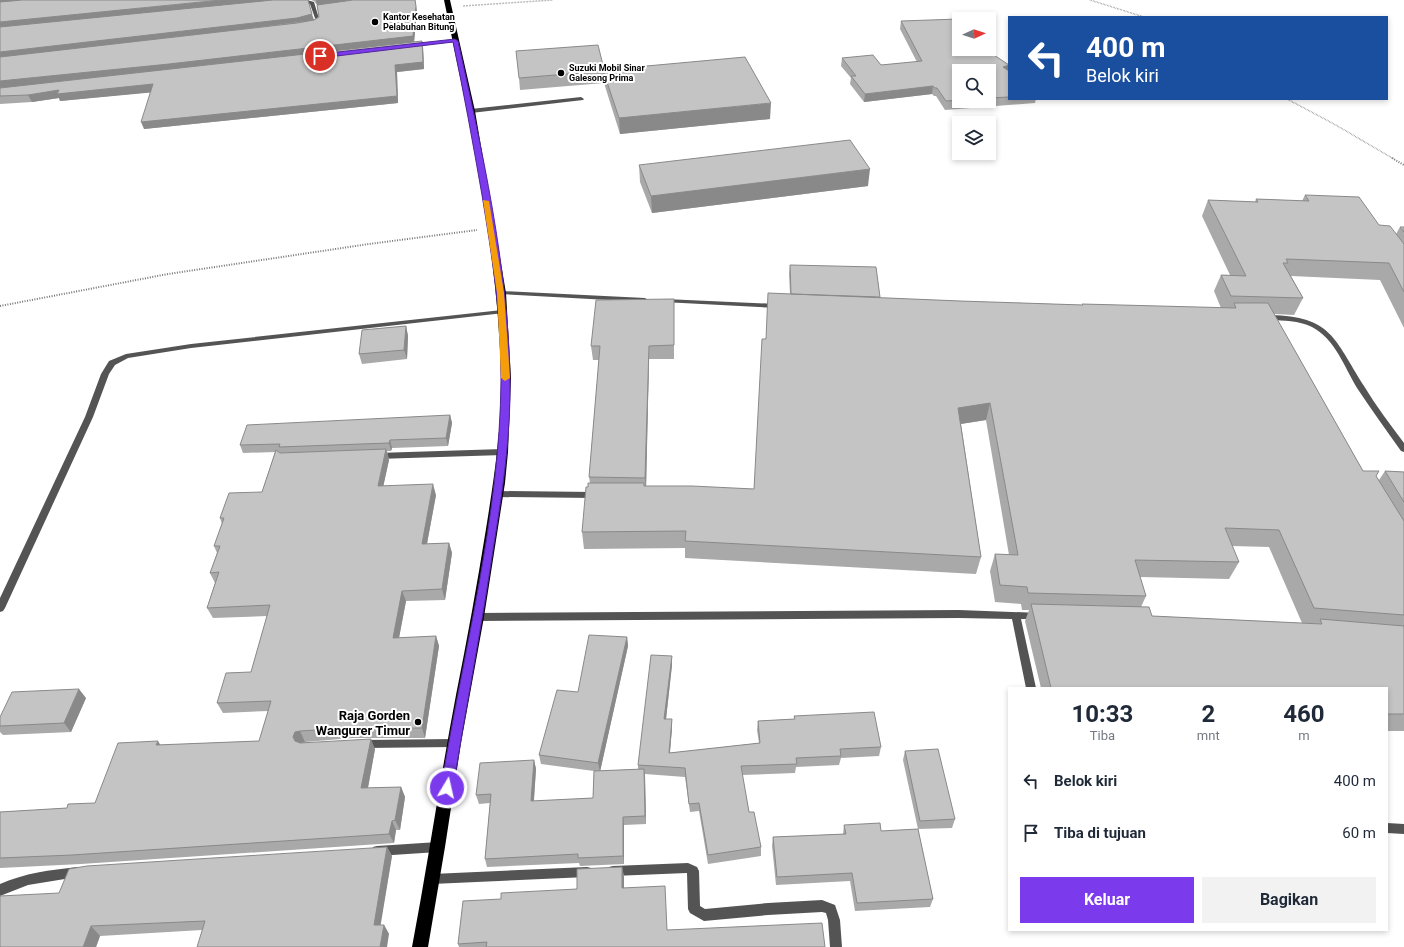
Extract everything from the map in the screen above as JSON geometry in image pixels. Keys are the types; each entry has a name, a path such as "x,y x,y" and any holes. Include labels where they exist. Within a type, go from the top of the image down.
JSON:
{"highway":[{"path":"420,947 438,847 454,743 478,617 497,494 503,452 506,378 502,312 491,228 471,111 448,4"}],"street":[{"path":"291,2 310,2 318,21 306,26"},
{"path":"314,9 322,8"},
{"path":"408,46 455,41"},
{"path":"471,111 581,99"},
{"path":"500,293 785,306"},
{"path":"0,608 88,417 105,374 112,363 126,356 191,346 502,312"},
{"path":"1257,317 1289,317 1306,322 1323,331 1333,340 1361,387 1404,449"},
{"path":"370,456 503,452"},
{"path":"497,494 603,495"},
{"path":"478,617 943,614 1046,616"},
{"path":"1016,616 1031,687"},
{"path":"353,744 454,743"},
{"path":"1388,828 1404,829"},
{"path":"367,851 438,847"},
{"path":"432,879 688,868 693,871 694,909 704,915 822,906 831,909 834,920 836,947"},
{"path":"0,890 12,884 50,875 88,870"}],"path":[{"path":"448,4 553,0"},
{"path":"1090,0 1141,16"},
{"path":"1289,100 1334,124 1404,165"},
{"path":"0,306 168,274 369,244 491,228"}],"building":[{"path":"22,0 221,0 0,22 0,2"},
{"path":"273,0 308,0 312,14 297,18 0,52 0,27"},
{"path":"353,0 415,0 416,6 413,36 169,64 0,81 0,57 297,23 314,20 319,17 317,5"},
{"path":"952,19 952,56 996,56 1008,64 1003,67 1008,70 1008,97 996,98 996,64 952,64 952,101 946,101 937,88 933,86 865,94 851,76 856,76 842,58 873,55 881,65 922,61 901,21"},
{"path":"422,41 423,62 395,65 397,96 141,122 153,84 57,94 59,90 28,95 0,96 0,88"},
{"path":"598,45 604,69 603,71 519,78 516,51"},
{"path":"745,57 771,103 619,118 603,70"},
{"path":"850,140 870,169 651,196 639,165"},
{"path":"1305,195 1359,197 1379,225 1390,226 1404,244 1404,292 1389,263 1286,259 1288,263 1283,263 1303,298 1231,296 1221,275 1246,276 1208,200 1258,202 1256,199 1309,201"},
{"path":"790,265 876,267 880,297 791,294"},
{"path":"768,293 1083,305 1082,304 1236,308 1234,303 1268,303 1363,471 1379,471 1376,476 1404,521 1404,615 1314,608 1279,530 1225,528 1239,562 1135,560 1146,596 1028,593 1027,587 1000,585 995,554 1018,555 990,403 958,408 981,557 685,541 686,531 582,532 586,487 588,487 588,483 644,483 644,486 692,486 754,489 762,339 766,339"},
{"path":"674,299 674,345 649,346 645,478 589,477 600,346 591,346 596,300"},
{"path":"406,326 404,350 359,354 362,330"},
{"path":"450,415 446,438 390,440 389,443 279,447 280,444 240,445 247,425"},
{"path":"386,449 378,486 433,484 422,544 449,543 442,589 402,591 393,638 436,636 422,728 348,728 300,731 295,732 293,737 295,741 300,743 371,739 361,788 401,787 395,820 392,821 389,834 72,855 0,858 0,812 67,808 68,804 95,803 118,743 158,741 156,745 259,741 271,701 217,703 226,673 251,672 270,605 207,608 219,572 210,573 220,546 214,546 224,518 220,518 229,493 262,492 276,450 280,453"},
{"path":"1385,471 1404,472 1404,502"},
{"path":"1031,604 1149,607 1152,616 1322,624 1320,619 1404,626 1404,714 1388,714 1388,687 1051,687"},
{"path":"589,635 627,637 598,763 539,755 557,690 578,692"},
{"path":"651,655 672,656 664,719 672,719 669,753 760,743 758,721 795,719 794,716 874,712 881,747 840,749 841,756 796,758 797,764 741,766 749,812 754,812 761,847 708,855 699,803 689,804 685,768 638,765"},
{"path":"79,689 64,723 0,726 0,717 12,692"},
{"path":"938,749 955,819 920,821 905,751"},
{"path":"534,760 531,801 593,798 594,771 644,769 645,816 623,817 623,856 578,858 578,854 485,859 491,794 476,795 480,763"},
{"path":"880,823 881,831 918,829 933,899 857,903 852,873 777,877 773,837 846,834 844,825"},
{"path":"387,847 374,925 384,925 380,947 197,947 205,921 91,926 83,947 0,947 0,896 59,893 69,869 87,866"},
{"path":"622,867 622,888 665,886 667,930 822,923 825,947 486,947 487,942 458,944 463,901 501,899 501,893 577,889 577,869"}],"slow traffic":[{"path":"486,201 500,293 505,378"}],"place":[{"name":"Kantor Kesehatan Pelabuhan Bitung","path":"375,22"},
{"name":"Suzuki Mobil Sinar Galesong Prima","path":"561,73"},
{"name":"Raja Gorden Wangurer Timur","path":"418,722"}],"route":[{"path":"320,56 455,41 471,111 491,228 500,293 506,378 503,452 499,482 478,617 456,729 447,788"}]}
